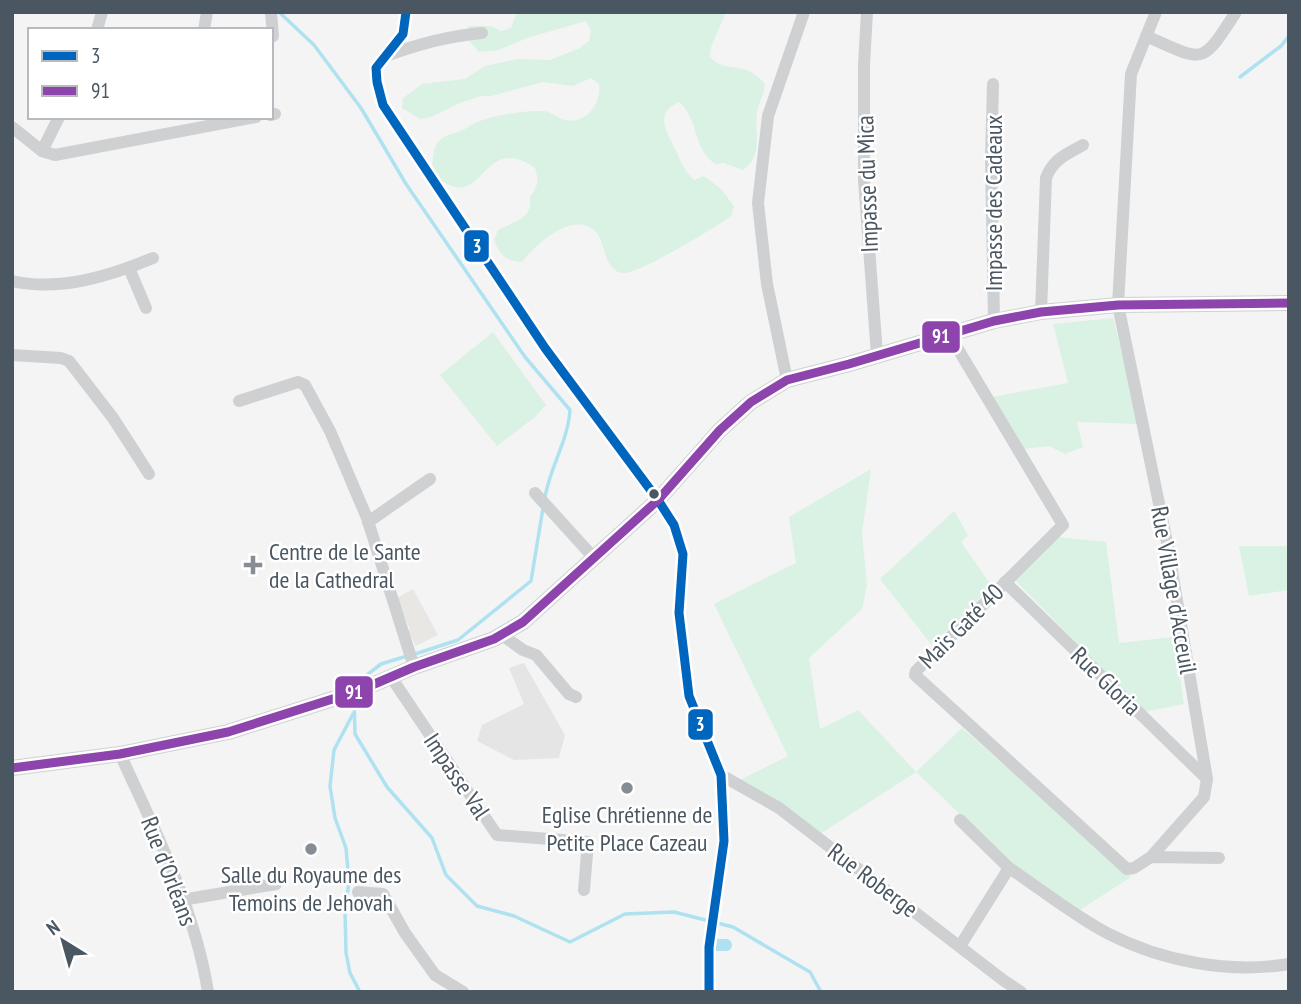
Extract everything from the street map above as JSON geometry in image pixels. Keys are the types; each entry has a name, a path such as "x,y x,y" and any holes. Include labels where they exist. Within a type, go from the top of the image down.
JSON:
{"street":[{"path":"406,12 403,34 376,68 383,105 545,348 658,500 674,525 683,554 679,613 689,696 721,775 724,841 716,913 711,932 709,992"},
{"path":"787,380 767,284 758,203 768,116 804,12"},
{"name":"Impasse du Mica","path":"867,12 864,180 877,355"},
{"name":"Rue Village d'Acceuil","path":"1156,12 1130,74 1118,305 1168,547 1207,779"},
{"path":"1146,36 1194,56 1202,55 1213,47 1236,12"},
{"path":"383,57 416,44 482,33"},
{"name":"Impasse des Cadeaux","path":"993,84 991,158 994,321"},
{"path":"43,151 58,119"},
{"path":"12,127 43,151 61,155 191,123 234,119"},
{"path":"1041,312 1046,178 1050,167 1057,160 1083,145"},
{"path":"12,281 34,286 86,280 153,258"},
{"path":"129,268 146,308"},
{"path":"12,768 120,754 228,732 353,692 391,677 413,664 502,635 523,622 658,500 720,429 751,402 787,380 994,321 1041,312 1118,305 1289,303"},
{"name":"Maïs Gaté 40","path":"949,334 1063,525 915,675 1127,869 1134,869 1151,857 1219,858"},
{"path":"12,355 61,358 69,361 113,418 149,474"},
{"path":"239,401 298,382 305,385 330,431 368,522 413,664"},
{"path":"368,522 429,479"},
{"path":"535,493 594,558"},
{"name":"Rue Gloria","path":"1005,582 1207,779"},
{"path":"502,635 523,650 536,655 569,694 576,697"},
{"name":"Impasse Val","path":"391,677 497,835 588,842 584,890"},
{"name":"Rue d'Orléans","path":"120,754 183,900 204,966 208,992"},
{"name":"Rue Roberge","path":"721,775 779,808 1021,992"},
{"path":"1151,857 1204,797 1207,779"},
{"path":"960,820 1009,868 1106,933 1140,948 1170,958 1209,965 1289,964"},
{"path":"960,946 1009,868"},
{"path":"183,900 276,884"},
{"path":"358,892 383,894 405,933 435,975 463,992"}],"shaded area":[{"path":"413,589 438,635 416,646 395,599"},
{"path":"524,663 565,735 559,758 514,760 477,741 482,725 524,704 509,668"}],"green space":[{"path":"517,12 726,12 711,47 710,57 722,65 750,71 765,84 757,112 757,144 754,157 743,170 724,163 715,164 702,150 690,116 679,102 666,112 664,124 688,173 694,180 704,176 721,189 734,206 731,216 676,250 630,272 622,273 611,266 598,235 585,225 565,227 554,232 522,262 504,256 494,240 498,230 522,218 529,210 530,197 537,183 535,168 517,159 503,159 492,165 473,183 462,187 449,185 432,172 437,144 443,137 477,122 508,114 544,111 565,120 580,119 595,105 599,84 591,78 573,86 543,82 491,96 481,96 420,119 402,108 403,98 422,84 465,79 485,66 517,59 550,60 580,48 589,41 591,31 586,21 527,38 499,50 479,52 465,36 469,26 491,26 501,31 511,28"},
{"path":"1113,318 1140,424 1077,422 1083,447 1065,454 1049,446 1023,449 992,397 1068,383 1053,324"},
{"path":"493,332 546,405 535,417 497,446 440,375"},
{"path":"871,469 862,533 867,585 862,609 809,658 820,729 858,710 916,772 817,836 738,781 788,756 714,604 796,563 789,517"},
{"path":"954,511 968,535 961,542 991,585 961,618 931,644 880,579"},
{"path":"1057,537 1106,542 1119,643 1174,637 1184,704 1144,712 1015,580"},
{"path":"1239,546 1289,546 1289,590 1249,596"},
{"path":"962,728 1131,877 1080,910 1009,861 916,772"}],"waterway":[{"path":"279,12 314,45 361,108 406,184 525,357 570,410 566,432 545,497"},
{"path":"1240,77 1281,46 1289,36"},
{"path":"415,654 458,640 531,581 543,508"},
{"path":"354,685 381,664 407,656"},
{"path":"354,696 355,734 387,787 432,838 446,875 477,906 514,916 570,942 625,914 674,912 733,927 810,972 821,992"},
{"path":"353,714 334,750 330,786 335,818 346,848 349,882 345,910 346,953 350,973 360,992"},
{"path":"713,945 726,945"}],"transit line":[{"name":"3","path":"406,12 403,34 376,68 383,105 545,348 658,500 674,525 683,554 679,613 689,696 721,775 724,841 709,947 709,992"},
{"name":"91","path":"12,768 120,754 228,732 358,691 414,667 494,639 523,622 658,500 720,430 751,402 787,380 994,321 1041,312 1118,305 1289,303"}],"place":[{"name":"Centre de le Sante de la Cathedral","path":"253,565"},
{"name":"Eglise Chrétienne de Petite Place Cazeau","path":"627,788"},
{"name":"Salle du Royaume des Temoins de Jehovah","path":"311,849"}]}
